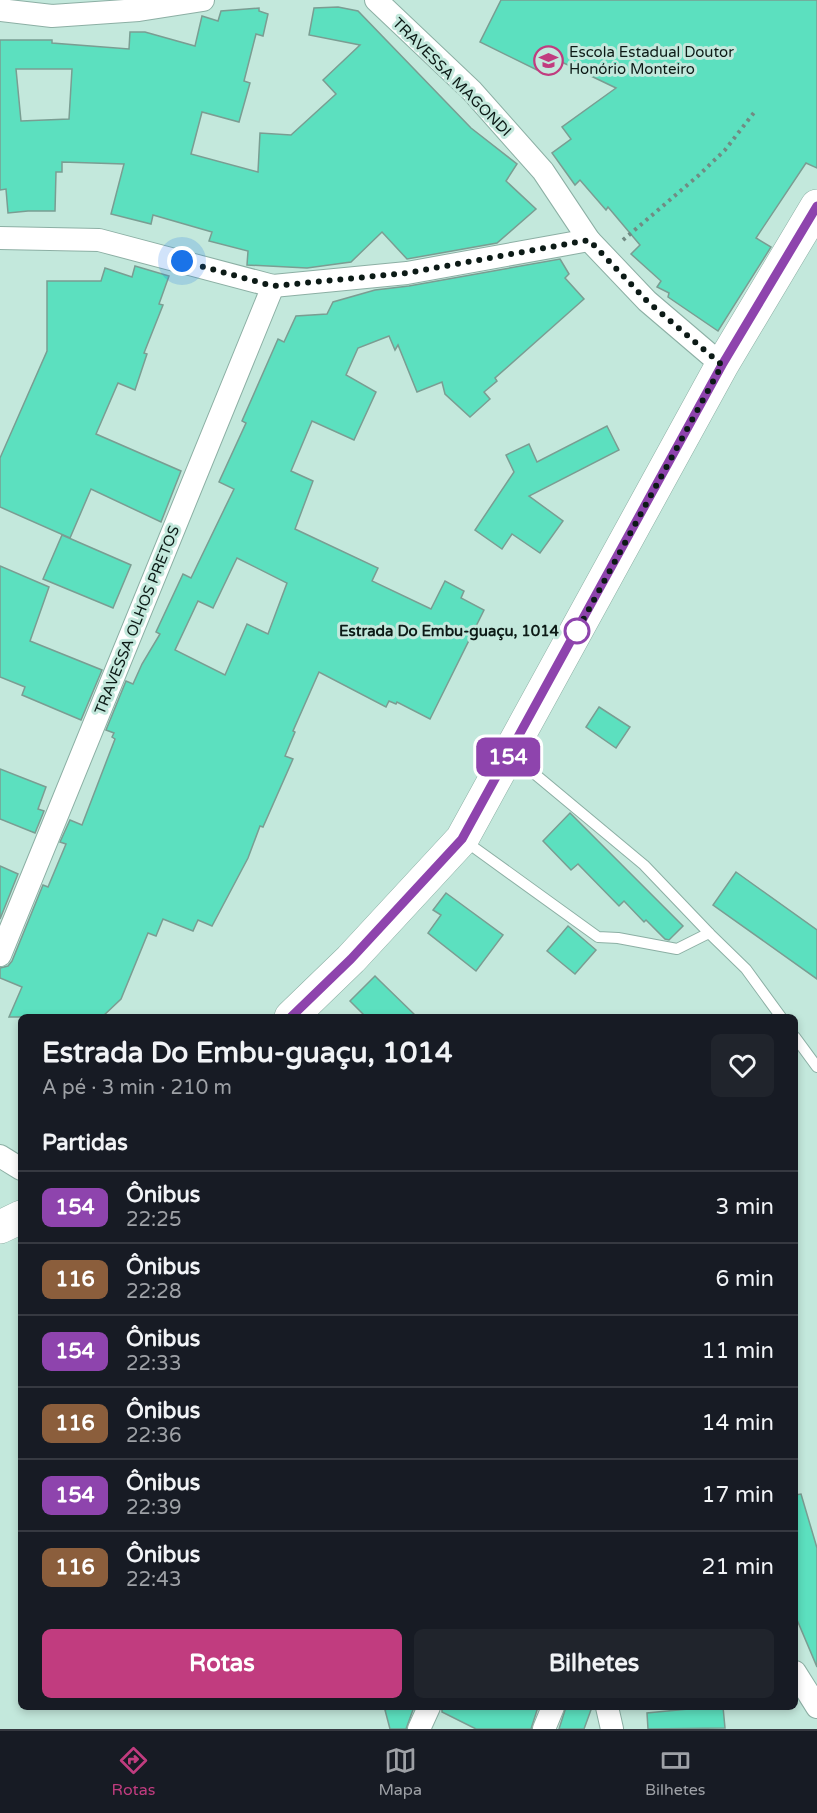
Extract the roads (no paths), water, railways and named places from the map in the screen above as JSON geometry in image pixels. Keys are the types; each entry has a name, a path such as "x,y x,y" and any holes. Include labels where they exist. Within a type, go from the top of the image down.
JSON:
{"main road":[{"path":"294,1014 351,959 462,839 722,365 817,206"},
{"path":"0,1227 18,1218"}],"street":[{"path":"0,10 52,16 139,10 203,0"},
{"name":"TRAVESSA MAGONDI","path":"376,0 472,92 543,171 596,247 647,301 722,365"},
{"path":"0,238 99,240 273,286 407,273 596,247"},
{"name":"TRAVESSA OLHOS PRETOS","path":"0,955 273,286"},
{"path":"0,1156 18,1167"},
{"path":"798,1677 817,1707"},
{"path":"419,1729 428,1710"},
{"path":"544,1729 552,1710"},
{"path":"608,1710 612,1729"}],"lane":[{"path":"510,754 644,865 746,969 779,1014"},
{"path":"462,839 598,938 618,938 677,949 709,933"},
{"path":"798,1041 817,1067"}],"place":[{"name":"Escola Estadual Doutor Honório Monteiro","path":"548,61"},
{"name":"Estrada Do Embu-guaçu, 1014","path":"577,631"}]}
